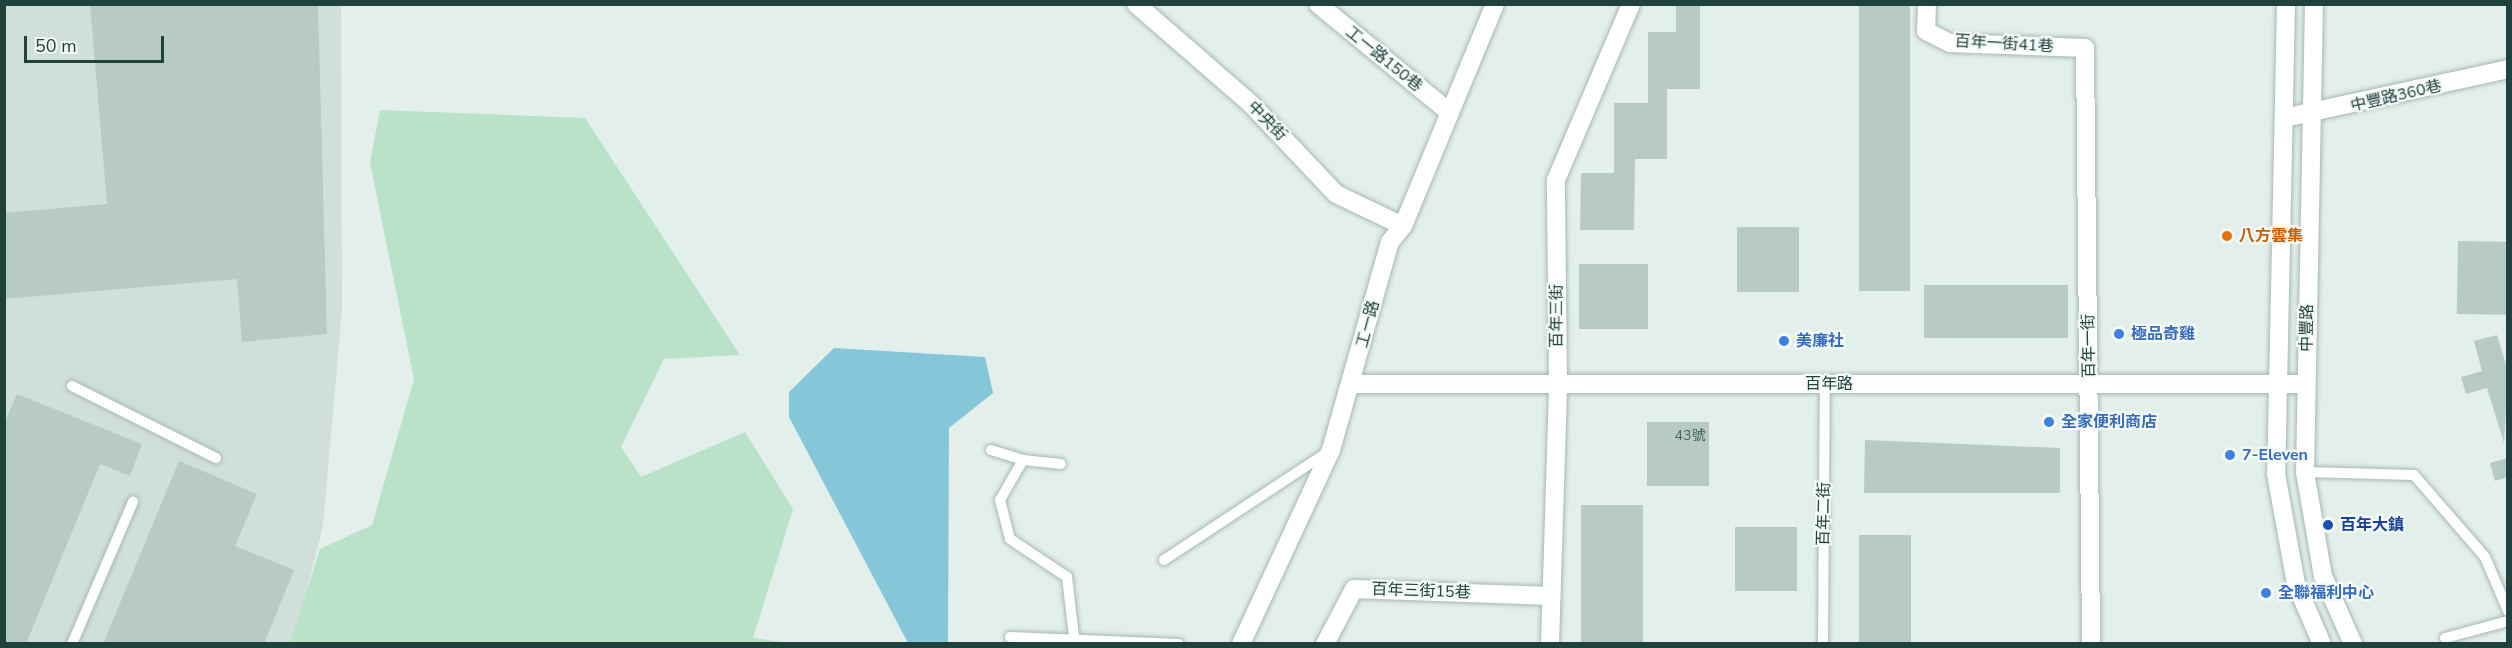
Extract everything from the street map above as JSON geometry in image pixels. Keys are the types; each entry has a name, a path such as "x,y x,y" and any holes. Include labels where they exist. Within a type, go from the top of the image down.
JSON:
{"street":[{"name":"中央街","path":"1136,4 1251,104 1336,194 1403,226"},
{"name":"工一路150巷","path":"1318,4 1450,113"},
{"name":"工一路","path":"1241,644 1330,450 1352,384 1390,242 1403,226 1495,4"},
{"name":"百年三街","path":"1550,644 1558,384 1556,180 1631,4"},
{"name":"百年一街41巷","path":"1927,4 1926,32 1950,43 2085,48"},
{"name":"中豐路","path":"2286,4 2276,474 2296,584 2322,644"},
{"name":"中豐路","path":"2314,4 2305,472 2324,576 2353,644"},
{"name":"百年一街","path":"2085,48 2091,644"},
{"name":"中豐路360巷","path":"2284,118 2312,116 2508,69"},
{"name":"百年路","path":"1352,384 2306,384"},
{"name":"百年三街15巷","path":"1325,644 1354,589 1550,596"}],"lane":[{"name":"百年二街","path":"1822,644 1825,384"},
{"path":"72,386 216,458"},
{"path":"991,450 1023,460 1061,464"},
{"path":"1164,560 1330,450"},
{"path":"1023,460 1000,500 1010,539 1067,577 1074,637"},
{"path":"2305,472 2414,475 2485,557 2508,611"},
{"path":"72,644 133,502"},
{"path":"2445,638 2508,621"},
{"path":"1010,637 1074,637 1179,644"}],"shaded area":[{"path":"4,5 341,5 342,310 323,526 293,643 5,643"}],"green space":[{"path":"380,110 585,118 740,355 664,359 621,447 641,477 745,432 793,509 753,638 791,643 290,643 320,549 372,525 414,379 370,163"}],"water":[{"path":"834,348 985,357 993,393 949,428 948,643 908,643 789,417 789,392"}],"building":[{"path":"90,4 318,4 327,334 242,342 237,279 4,299 4,213 107,204"},
{"path":"1676,4 1700,4 1700,89 1667,89 1667,159 1635,159 1634,230 1580,230 1581,173 1614,173 1614,103 1648,103 1648,32 1676,32"},
{"path":"1859,4 1910,4 1910,291 1859,291"},
{"path":"1737,227 1799,227 1799,292 1737,292"},
{"path":"2458,241 2508,242 2507,315 2457,314"},
{"path":"1579,264 1648,264 1648,329 1579,329"},
{"path":"1924,285 2068,285 2068,338 1924,338"},
{"path":"2497,335 2508,371 2504,443 2487,388 2466,394 2461,377 2482,371 2474,341"},
{"path":"17,394 142,444 130,476 100,464 26,644 4,644 4,424"},
{"path":"1647,422 1709,422 1709,486 1647,486"},
{"path":"1865,440 2060,448 2060,493 1864,493"},
{"path":"2508,458 2508,477 2495,481 2490,463"},
{"path":"179,461 257,494 235,546 294,570 264,644 103,644"},
{"path":"1581,505 1643,505 1643,644 1581,644"},
{"path":"1735,527 1797,527 1797,591 1735,591"},
{"path":"1859,535 1911,535 1911,644 1859,644"}],"place":[{"name":"八方雲集","path":"2227,236"},
{"name":"極品奇雞","path":"2119,334"},
{"name":"美廉社","path":"1784,341"},
{"name":"全家便利商店","path":"2049,422"},
{"name":"7-Eleven","path":"2230,455"},
{"name":"百年大鎮","path":"2328,525"},
{"name":"全聯福利中心","path":"2266,593"}]}
